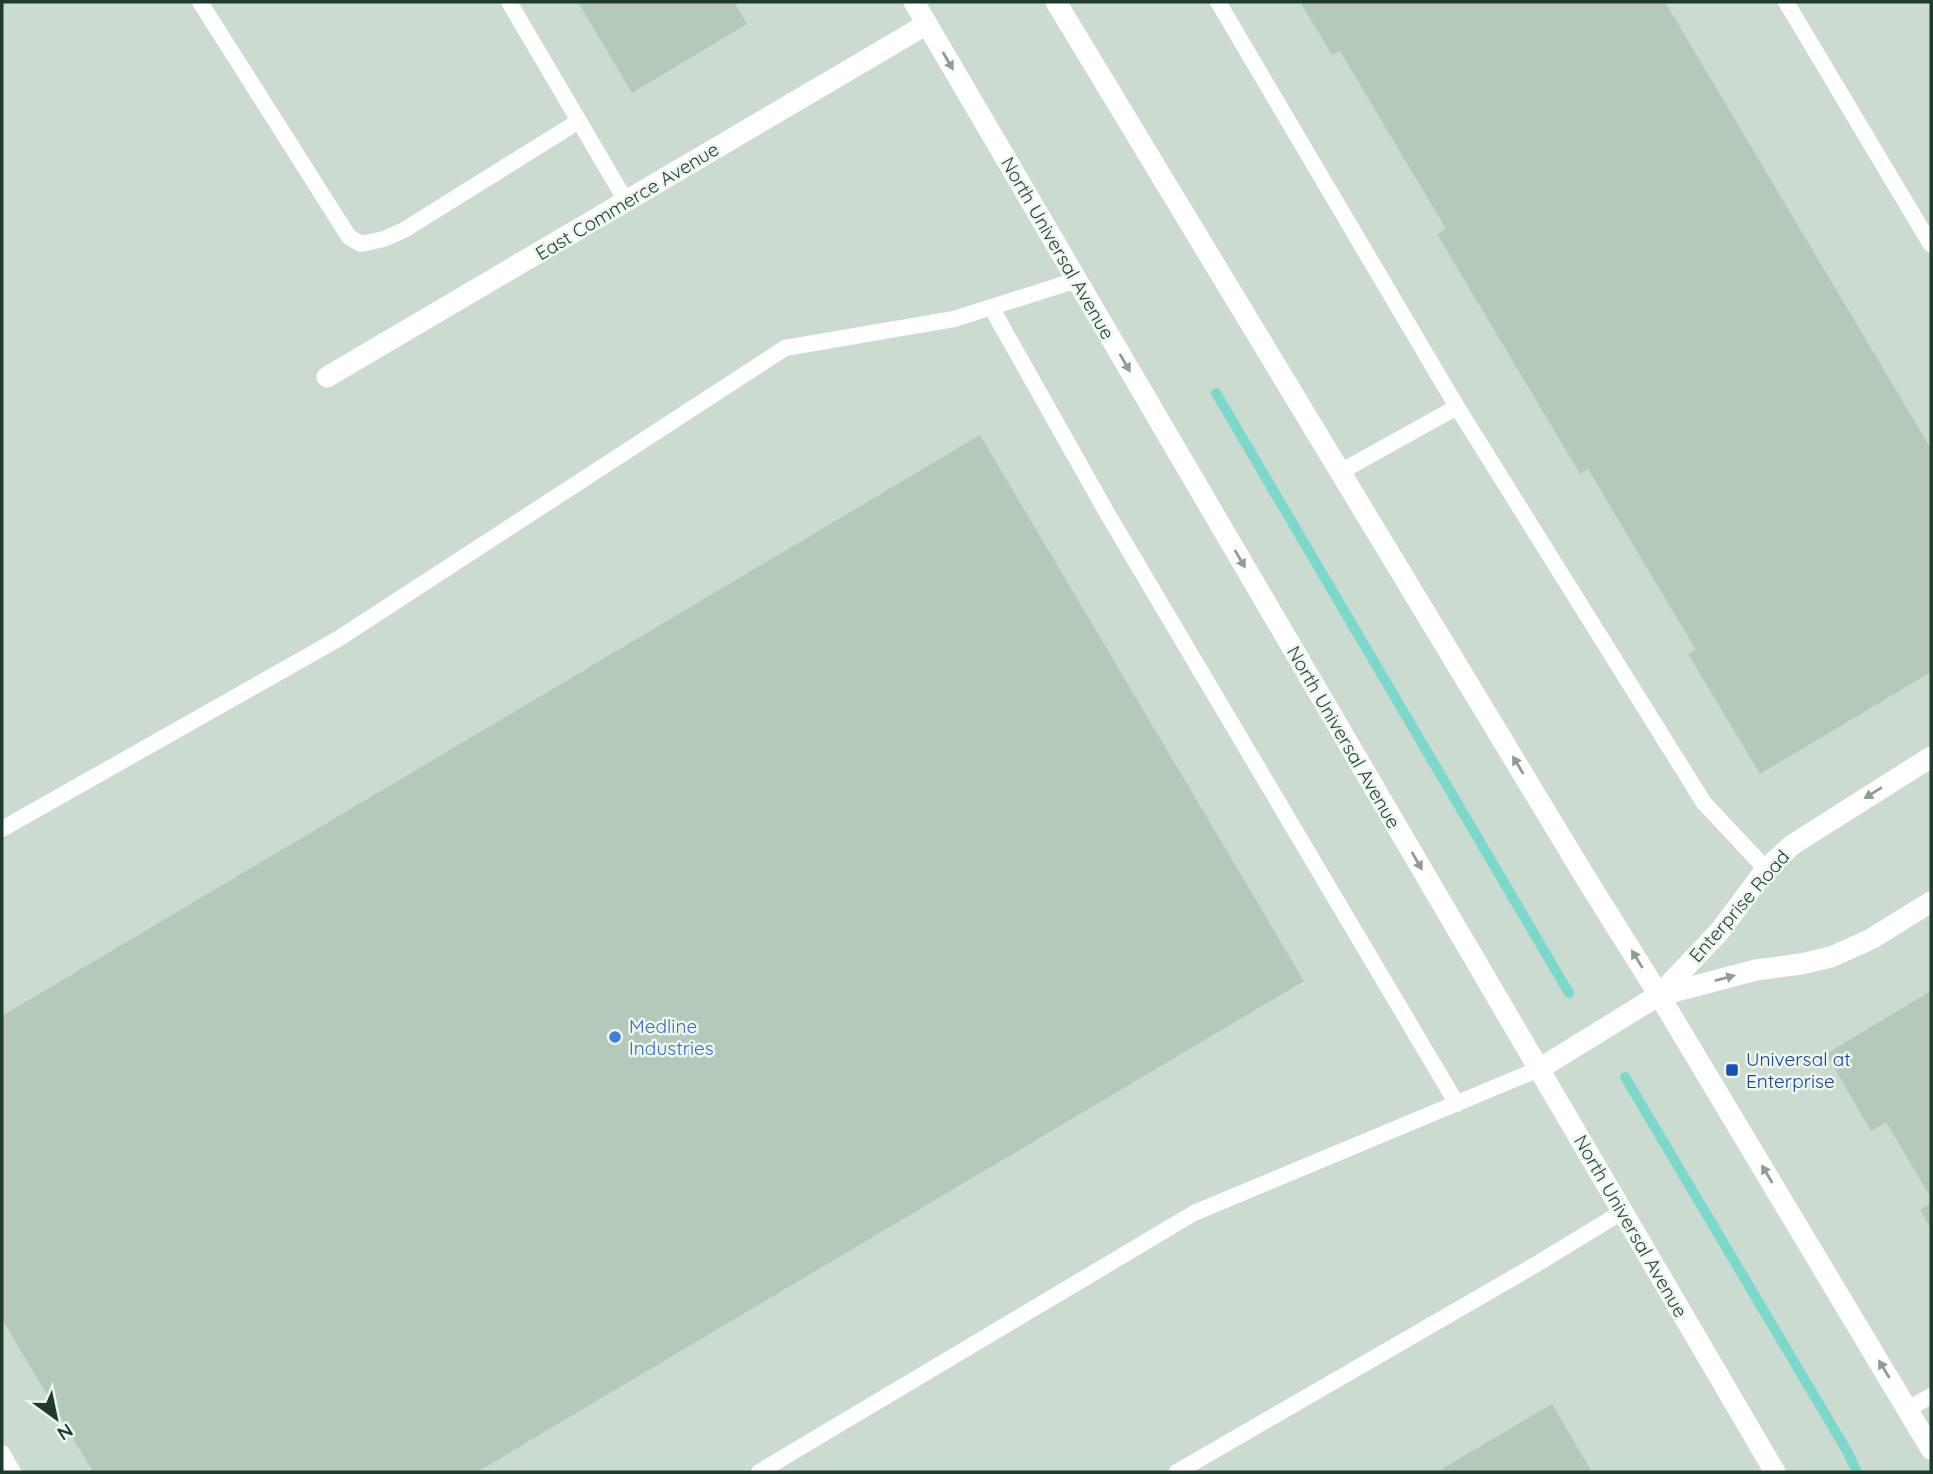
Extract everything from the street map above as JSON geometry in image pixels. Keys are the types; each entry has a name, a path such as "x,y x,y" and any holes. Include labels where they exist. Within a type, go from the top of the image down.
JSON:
{"street":[{"name":"North Universal Avenue","path":"914,2 1774,1472"},
{"path":"1056,2 1659,995 1931,1450"},
{"name":"East Commerce Avenue","path":"327,377 927,24"},
{"name":"Enterprise Road","path":"1539,1069 1659,995 1719,932 1766,869 1792,845 1931,757"},
{"name":"Enterprise Road","path":"1659,995 1756,970 1831,957 1871,939 1931,902"}],"lane":[{"path":"200,2 349,237 360,244 384,239 404,230 579,121"},
{"path":"509,2 626,201"},
{"path":"1218,2 1457,407 1704,803 1766,869"},
{"path":"1786,2 1931,245"},
{"path":"2,830 338,639 785,348 954,319 1077,280"},
{"path":"991,307 1107,513 1457,1104"},
{"path":"1340,472 1457,407"},
{"path":"759,1472 1194,1213 1539,1069"},
{"path":"1177,1472 1622,1212"},
{"path":"1908,1409 1931,1396"},
{"path":"2,1453 13,1472"}],"shaded area":[{"path":"2,2 1931,2 1931,1472 2,1472"}],"building":[{"path":"578,2 734,2 747,24 632,93"},
{"path":"1300,2 1665,2 1931,449 1931,672 1760,774 1688,654 1696,650 1588,469 1580,474 1437,234 1446,229 1340,51 1332,55"},
{"path":"980,435 1304,981 477,1472 93,1472 2,1319 2,1016"},
{"path":"1931,991 1931,1198 1886,1122 1871,1131 1826,1054"},
{"path":"1931,1203 1931,1229 1920,1210"},
{"path":"1552,1404 1592,1472 1437,1472"}],"waterway":[{"path":"1216,393 1569,993"},
{"path":"1625,1077 1857,1472"}],"place":[{"name":"Medline Industries","path":"615,1037"},
{"name":"Universal at Enterprise","path":"1732,1070"}]}
